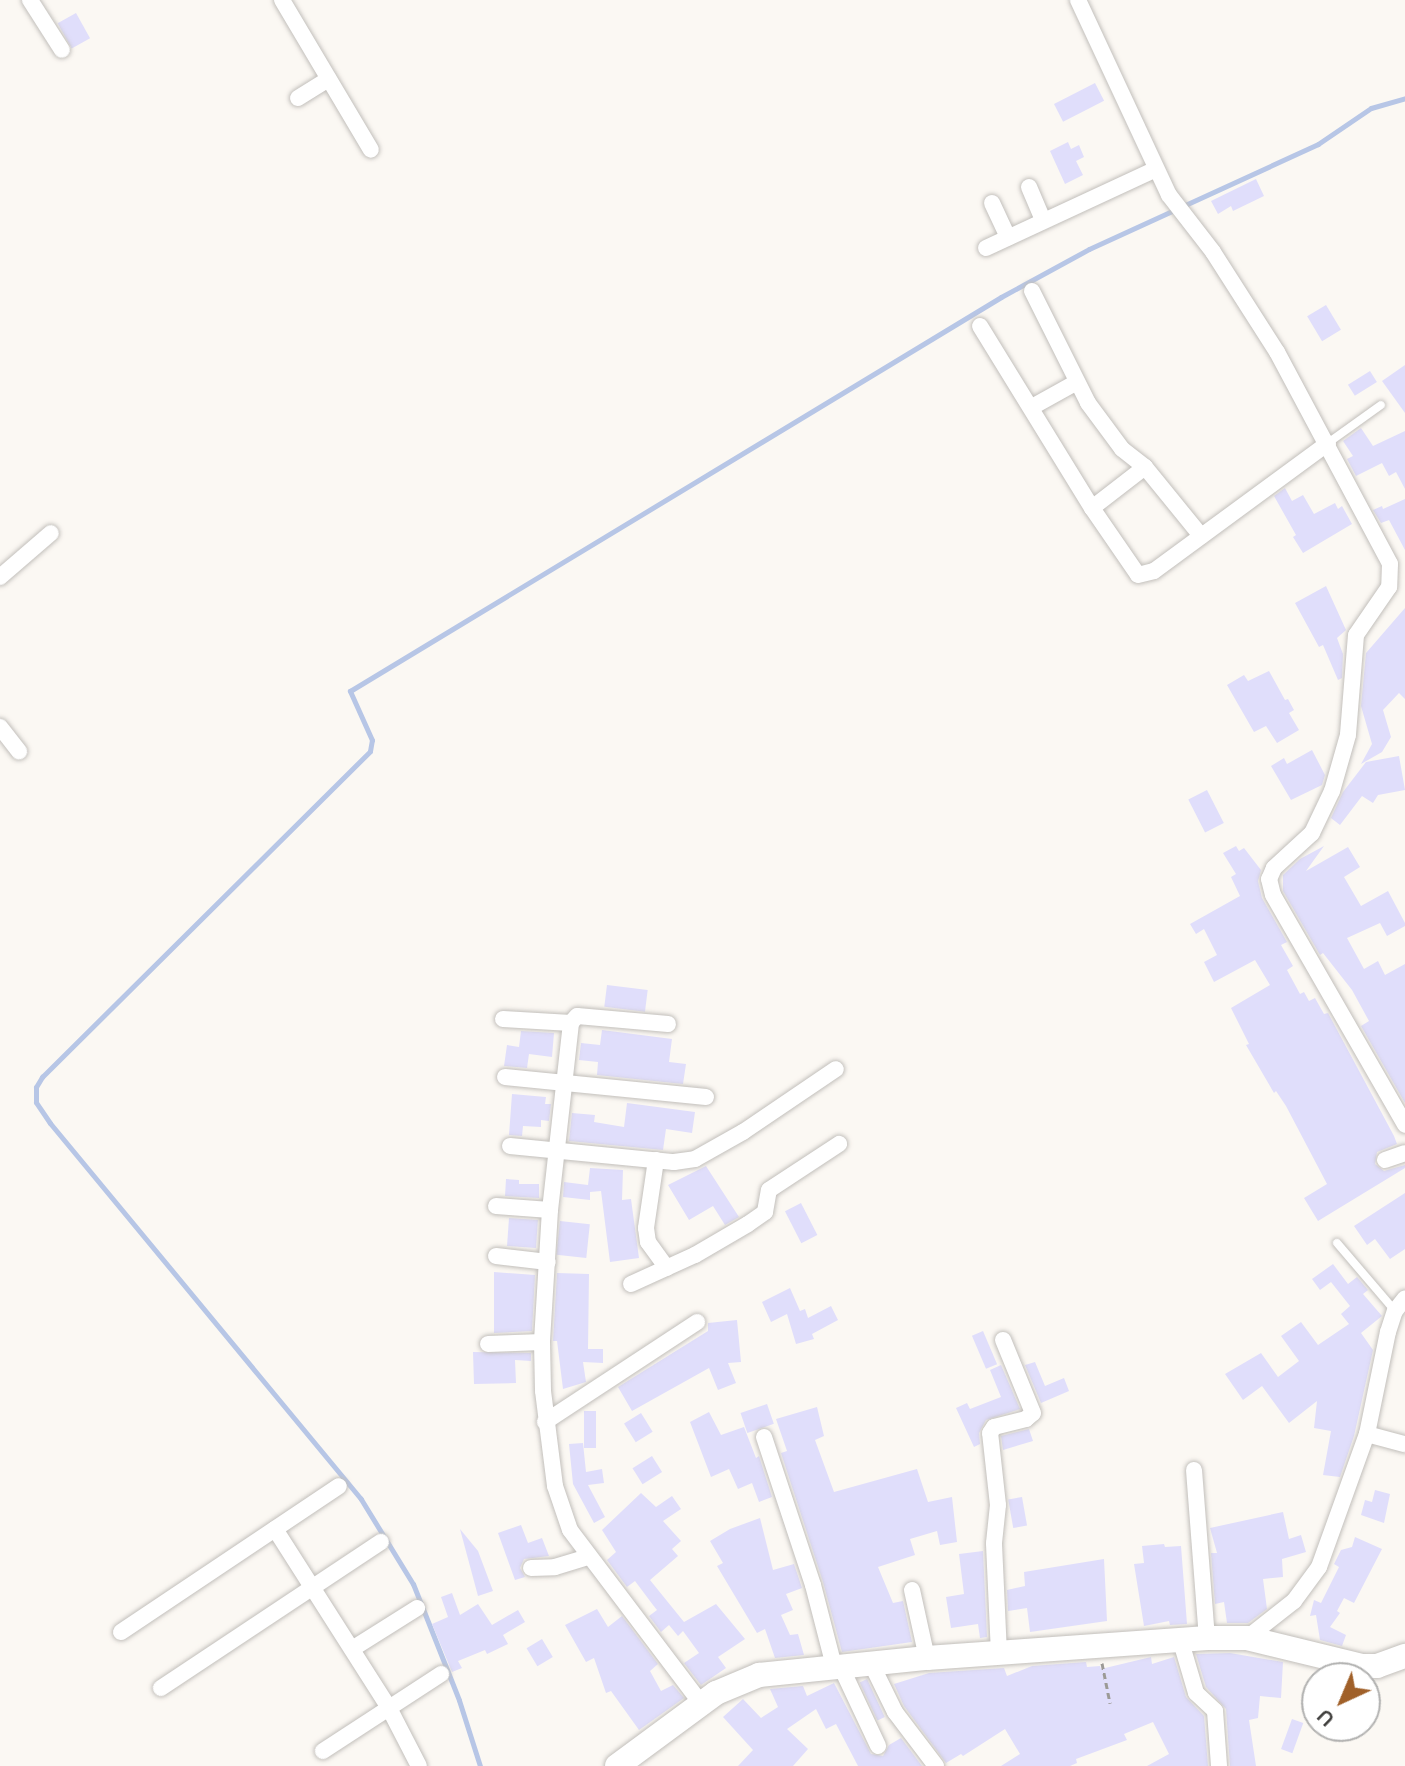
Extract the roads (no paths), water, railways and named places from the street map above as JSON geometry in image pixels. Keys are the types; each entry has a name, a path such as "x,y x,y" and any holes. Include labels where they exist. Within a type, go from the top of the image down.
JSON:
{"street":[{"path":"30,0 62,50"},
{"path":"282,0 371,150"},
{"path":"1078,0 1169,195 1182,216 1213,252 1277,352 1390,564 1392,581 1356,635 1348,735 1332,791 1312,833 1274,868 1269,879 1273,895 1405,1125"},
{"path":"298,98 329,79"},
{"path":"986,248 1156,169"},
{"path":"1029,187 1043,220"},
{"path":"992,203 1008,237"},
{"path":"1032,291 1077,382 1117,442 1145,467 1201,536"},
{"path":"980,326 1133,571 1143,576 1328,443"},
{"path":"1032,407 1077,382"},
{"path":"1092,508 1145,467"},
{"path":"0,577 51,533"},
{"path":"0,727 19,751"},
{"path":"668,1024 577,1016 571,1023 550,1210 542,1342 545,1422 560,1509 588,1557 701,1703"},
{"path":"503,1019 571,1023"},
{"path":"510,1146 674,1162 707,1154 836,1069"},
{"path":"505,1077 706,1097"},
{"path":"631,1284 667,1268 760,1216 767,1208 769,1190 839,1144"},
{"path":"1385,1160 1405,1153"},
{"path":"656,1160 646,1228 648,1242 667,1268"},
{"path":"496,1206 550,1210"},
{"path":"496,1256 548,1262"},
{"path":"1247,1638 1294,1601 1319,1567 1367,1434 1400,1305"},
{"path":"545,1422 697,1322"},
{"path":"999,1654 994,1543 998,1493 990,1433 994,1427 1026,1419 1033,1413 1003,1340"},
{"path":"488,1344 542,1342"},
{"path":"1367,1434 1405,1444"},
{"path":"764,1437 838,1669 878,1746"},
{"path":"1194,1470 1207,1638"},
{"path":"121,1632 339,1486"},
{"path":"275,1529 389,1708 419,1766"},
{"path":"161,1688 381,1542"},
{"path":"531,1568 555,1567 588,1557"},
{"path":"912,1590 927,1658"},
{"path":"352,1649 417,1608"},
{"path":"617,1766 701,1703 737,1682 759,1675 927,1658 1207,1638 1247,1638 1362,1666 1377,1666 1405,1656"},
{"path":"1181,1642 1196,1693 1215,1711 1219,1766"},
{"path":"872,1665 895,1712 936,1766"},
{"path":"323,1751 441,1674"}],"lane":[{"path":"1328,443 1381,405"},
{"path":"1337,1243 1400,1305"}],"waterway":[{"path":"480,1766 459,1700 413,1584 361,1499 50,1123 36,1102 36,1087 42,1077 370,751 372,740 350,691 1001,297 1089,249 1318,144 1371,108 1405,98"}]}
